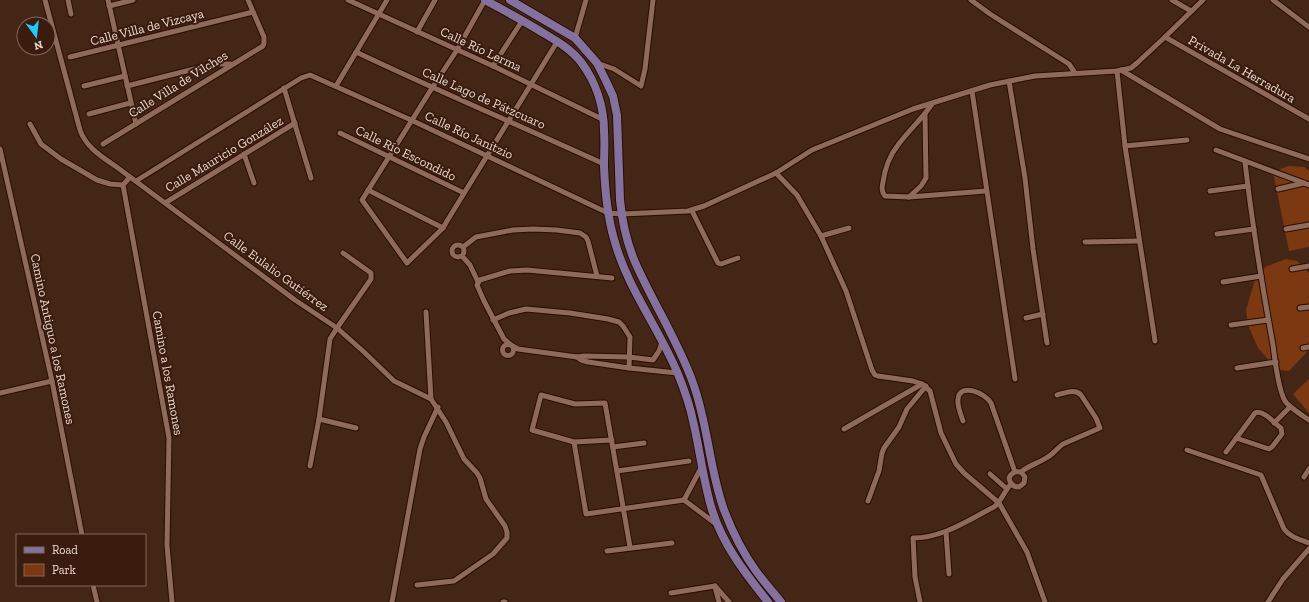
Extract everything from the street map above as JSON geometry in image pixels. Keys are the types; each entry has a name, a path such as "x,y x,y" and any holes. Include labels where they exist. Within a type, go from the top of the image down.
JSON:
{"main road":[{"path":"485,0 572,52 582,63 591,80 602,107 604,120 604,164 608,213 614,238 626,274 662,342 686,396 693,419 701,468 713,512 719,526 731,553 768,602"},
{"path":"510,0 575,38 597,63 606,81 617,115 619,189 622,214 634,261 680,352 693,382 705,424 719,493 730,523 741,546 757,572 782,602"}],"street":[{"path":"45,0 83,138 96,152 165,203"},
{"path":"68,0 71,14"},
{"path":"108,0 130,103 136,124"},
{"path":"109,6 133,0"},
{"path":"248,0 253,12"},
{"name":"Calle Río Lerma","path":"348,0 493,66 604,120"},
{"path":"336,86 387,0"},
{"path":"417,32 435,0"},
{"path":"485,0 457,50 411,120 390,157 362,200 407,263 442,228 557,42"},
{"path":"575,38 586,0"},
{"path":"597,63 614,69 641,86 653,0"},
{"path":"971,0 990,14 1069,64 1075,72"},
{"path":"1172,0 1191,11"},
{"path":"738,258 721,264 718,263 692,211 776,173 812,150 914,109 972,91 1035,76 1131,68 1165,38 1202,0"},
{"path":"1273,0 1309,27"},
{"name":"Calle Villa de Vilches","path":"103,144 262,46 264,43 264,37 253,12"},
{"name":"Calle Villa de Vizcaya","path":"70,58 253,12"},
{"path":"493,66 522,21"},
{"name":"Privada La Herradura","path":"1165,38 1309,119"},
{"name":"Calle Lago de Pátzcuaro","path":"356,52 432,88 509,120 604,164"},
{"path":"127,86 206,66 231,64"},
{"path":"1119,70 1125,146 1155,341"},
{"path":"1119,70 1220,129 1309,160"},
{"name":"Calle Río Janitzio","path":"284,88 306,76 312,75 608,213 622,214 692,211"},
{"path":"84,86 125,76"},
{"path":"1009,81 1025,178 1033,249 1047,343"},
{"path":"136,181 284,88 311,178"},
{"path":"972,91 1015,379"},
{"path":"89,114 130,103"},
{"path":"932,104 898,145 885,170 881,189 883,194 885,196 909,197 986,191"},
{"path":"909,197 921,186 926,178 925,114"},
{"path":"30,124 41,144 61,159 97,180 110,184 122,185 130,177"},
{"name":"Calle Mauricio González","path":"165,203 295,124"},
{"name":"Calle Río Escondido","path":"340,133 464,193"},
{"path":"1125,146 1187,140"},
{"name":"Camino Antiguo a los Ramones","path":"0,149 52,381 82,534"},
{"path":"1216,150 1307,184"},
{"path":"244,154 254,183"},
{"path":"1245,162 1261,276 1281,390 1290,407 1309,420"},
{"path":"776,173 797,195 821,236 846,291 874,373 878,376 913,381 924,385 932,395 940,433 960,469 999,502 1027,552 1045,602"},
{"path":"1278,189 1307,184"},
{"name":"Camino a los Ramones","path":"122,185 169,438 167,545 172,602"},
{"path":"1210,191 1248,186"},
{"path":"368,190 442,228"},
{"name":"Calle Eulalio Gutiérrez","path":"165,203 295,300 337,328 394,380 431,399"},
{"path":"1286,229 1309,225"},
{"path":"821,236 849,228"},
{"path":"1217,234 1254,229"},
{"path":"463,247 476,237 513,230 557,230 580,233 586,237 588,241 597,276"},
{"path":"1085,242 1139,241"},
{"path":"463,247 459,245 456,246 452,251 455,256 462,256 470,264 478,282 477,286 493,320 504,339 511,346 518,349 577,357 629,357 653,360"},
{"path":"462,256 464,252 463,247"},
{"path":"310,466 319,419 330,339 371,279 370,273 343,253"},
{"path":"1292,269 1309,266"},
{"path":"478,282 483,278 510,271 527,270 612,278"},
{"path":"1223,282 1261,276"},
{"path":"1300,308 1309,307"},
{"path":"493,320 509,313 526,309 570,313 619,322 630,337 629,368"},
{"path":"417,585 454,581 494,554 507,538 505,526 486,499 480,478 464,459 438,407 431,399 426,312"},
{"path":"1026,318 1043,314"},
{"path":"1231,325 1268,320"},
{"path":"652,370 653,360 659,351 662,342"},
{"path":"1303,348 1309,347"},
{"path":"577,357 588,362 677,373"},
{"path":"1237,368 1276,362"},
{"path":"0,393 52,381"},
{"path":"844,429 924,385"},
{"path":"868,501 879,471 884,448 924,385"},
{"path":"963,421 958,402 959,395 962,392 975,390 986,396 996,415 1018,472 1025,477 1022,486 1016,487 1011,484"},
{"path":"1011,484 1010,475 1048,458 1058,447 1063,444 1100,428 1096,418 1078,392 1075,391 1057,395"},
{"path":"612,440 574,442 532,430 541,395 575,404 605,403 612,440 624,509 630,547"},
{"path":"392,602 418,460 424,437 438,407"},
{"path":"1274,423 1290,407"},
{"path":"1226,452 1236,438 1256,412 1261,412 1281,428 1282,434 1270,448 1236,438"},
{"path":"1301,414 1309,415"},
{"path":"319,419 356,428"},
{"path":"574,442 586,514 684,500 719,526"},
{"path":"613,447 644,443"},
{"path":"1187,450 1261,475 1284,529 1292,537 1309,543"},
{"path":"617,471 688,461"},
{"path":"684,500 701,468"},
{"path":"1304,477 1309,469"},
{"path":"990,474 1006,489"},
{"path":"920,602 914,572 913,538 923,538 946,532 994,507 1011,484"},
{"path":"946,532 949,574"},
{"path":"607,551 672,543"},
{"path":"1268,602 1309,548"},
{"path":"93,586 97,602"},
{"path":"671,593 715,586"},
{"path":"715,586 718,602"},
{"path":"715,586 729,602"}],"green space":[{"path":"1288,166 1304,167 1309,171 1309,247 1289,251 1273,172"},
{"path":"1286,259 1297,261 1309,273 1309,350 1289,371 1281,370 1272,364 1258,348 1248,325 1246,310 1256,276 1267,266"},
{"path":"1309,379 1309,413 1293,394"}]}
